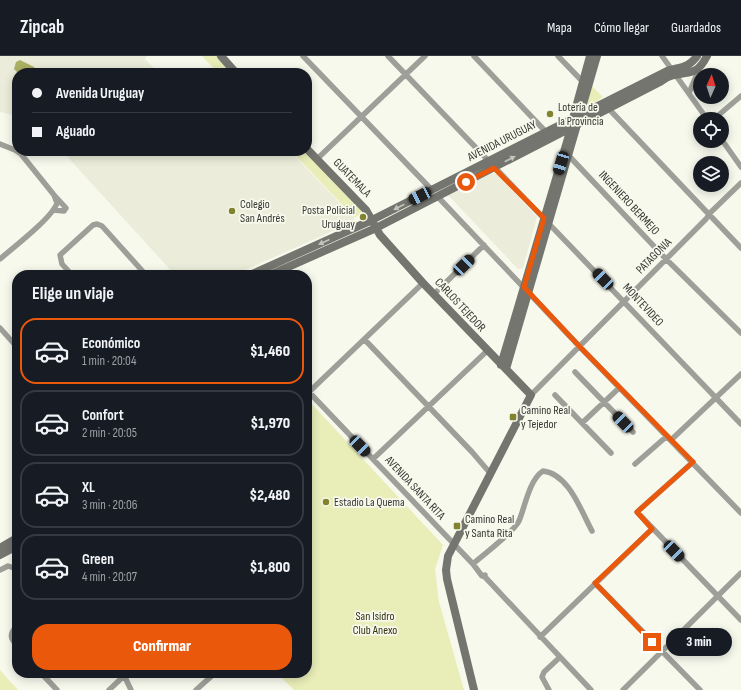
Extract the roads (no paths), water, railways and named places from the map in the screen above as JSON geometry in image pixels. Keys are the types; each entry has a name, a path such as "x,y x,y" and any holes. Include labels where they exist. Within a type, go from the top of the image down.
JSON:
{"main road":[{"path":"221,56 232,68"},
{"path":"547,221 569,156 590,56"},
{"path":"585,84 597,56"},
{"name":"AVENIDA URUGUAY","path":"280,270 686,66 694,61 697,56"},
{"path":"701,67 707,56"},
{"name":"AVENIDA URUGUAY","path":"491,165 546,132 608,108 673,72 686,75 701,67"},
{"path":"504,367 576,121"},
{"name":"GUATEMALA","path":"312,154 366,210 374,224"},
{"name":"AVENIDA URUGUAY","path":"262,270 374,224"},
{"name":"CARLOS TEJEDOR","path":"374,224 434,294 487,351 531,395"},
{"path":"475,690 446,570 448,556 531,395"},
{"path":"0,548 12,541"},
{"path":"0,555 12,549"}],"street":[{"path":"303,56 580,347 741,512"},
{"name":"MONTEVIDEO","path":"388,56 741,424"},
{"path":"317,159 425,56"},
{"path":"474,56 546,132"},
{"path":"558,56 585,84"},
{"path":"662,56 702,112"},
{"path":"689,93 701,67"},
{"path":"722,112 741,96"},
{"path":"608,108 741,248"},
{"path":"0,144 12,149"},
{"path":"728,148 741,166"},
{"path":"23,156 66,208 64,211 53,210"},
{"name":"INGENIERO BERMEJO","path":"569,156 666,259 741,333"},
{"name":"PATAGONIA","path":"531,395 741,184"},
{"path":"0,259 30,233 53,210 57,203 54,195"},
{"path":"67,270 62,264 60,255 92,225 97,224 102,226 142,270"},
{"path":"434,294 484,245"},
{"path":"312,387 365,340 424,283"},
{"path":"0,328 12,341"},
{"path":"365,340 490,472"},
{"path":"372,459 487,351"},
{"path":"575,372 633,432"},
{"path":"635,464 669,438 741,374"},
{"path":"582,423 620,388"},
{"name":"AVENIDA SANTA RITA","path":"312,395 591,690"},
{"path":"555,395 611,453"},
{"path":"693,462 637,512 741,620"},
{"path":"474,565 516,526 526,499 539,474 543,471 554,474 568,488 592,531"},
{"path":"540,637 652,529"},
{"path":"0,570 8,566 12,568"},
{"path":"623,690 719,597 741,573"},
{"path":"595,583 700,690"},
{"path":"548,690 542,677 544,672 560,658"},
{"path":"46,678 57,690"},
{"path":"109,690 121,678"},
{"path":"126,678 131,690"},
{"path":"196,690 209,678"}],"place":[{"name":"Lotería de la Provincia","path":"550,114"},
{"name":"Colegio San Andrés","path":"232,211"},
{"name":"Posta Policial Uruguay","path":"363,217"},
{"name":"Camino Real y Tejedor","path":"513,417"},
{"name":"Estadio La Quema","path":"326,502"},
{"name":"Camino Real y Santa Rita","path":"457,526"}],"park label":[{"name":"San Isidro Club Anexo","path":"375,623"}]}
